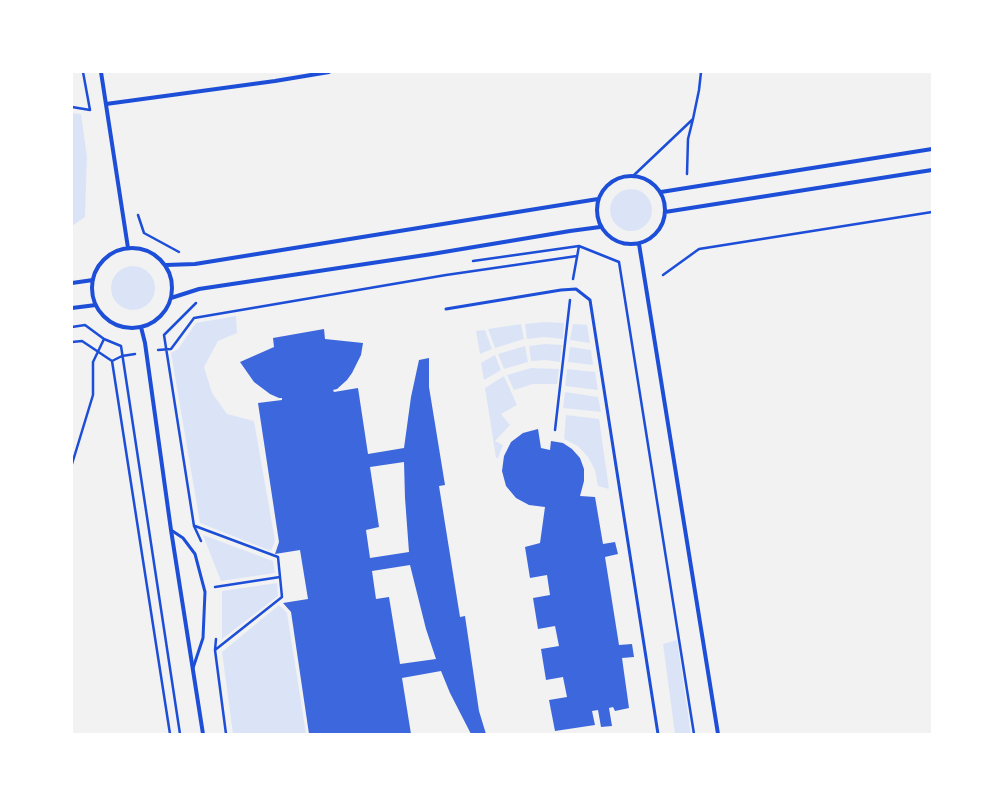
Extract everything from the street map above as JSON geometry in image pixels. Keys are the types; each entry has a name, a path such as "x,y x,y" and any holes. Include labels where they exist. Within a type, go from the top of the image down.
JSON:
{"street":[{"path":"101,72 128,248"},
{"path":"106,104 275,81 329,72"},
{"path":"660,192 932,149"},
{"path":"665,212 932,170"},
{"path":"633,176 644,178 653,183 660,192 664,201 665,212 663,223 658,232 649,240 638,244 627,245 616,242 606,235 600,228 596,208 598,199 604,189 612,181 622,177 633,176"},
{"path":"166,265 195,264 598,199"},
{"path":"171,298 199,289 432,254 570,231 600,228"},
{"path":"638,244 718,734"},
{"path":"128,248 139,248 149,251 166,265 172,286 171,298 163,313 157,319 141,327 128,328 115,324 104,316 96,305 92,293 93,280 97,268 105,258 116,251 128,248"},
{"path":"72,283 93,280"},
{"path":"72,308 96,305"},
{"path":"141,327 146,342 171,530 203,734"}],"lane":[{"path":"446,309 576,289 590,300 658,734"},
{"path":"171,530 183,538 194,554 205,592 203,638 193,668"}],"path":[{"path":"72,107 90,110 82,72"},
{"path":"686,174 688,139 699,90 701,72"},
{"path":"633,176 693,118"},
{"path":"663,275 699,249 932,212"},
{"path":"138,215 144,234 184,255"},
{"path":"572,246 579,246 619,262 694,734"},
{"path":"555,430 571,290 579,246"},
{"path":"166,348 171,348 194,318 446,275 577,256"},
{"path":"199,300 164,335 194,526 202,545"},
{"path":"72,327 85,325 104,339 121,346 180,734"},
{"path":"72,464 93,395 93,362 104,339"},
{"path":"72,342 82,341 112,361 170,734"},
{"path":"112,361 122,356"},
{"path":"194,526 278,557 282,597 215,650"},
{"path":"215,587 280,577"},
{"path":"213,580 216,594"},
{"path":"216,637 215,650 226,734"}],"shaded area":[{"path":"72,113 81,114 87,157 85,217 72,226"},
{"path":"627,189 635,189 643,192 649,198 652,210 649,222 643,228 635,231 627,231 619,228 613,222 610,214 610,206 613,198 619,192"},
{"path":"133,266 145,270 151,276 155,288 151,300 145,306 133,310 121,306 115,300 111,288 115,276 121,270"},
{"path":"236,316 237,333 218,341 204,367 212,393 227,414 254,421 275,541 271,551 200,523 171,353 178,349 196,323"},
{"path":"545,322 564,323 563,339 544,337 527,339 525,324"},
{"path":"521,324 524,339 495,348 488,329"},
{"path":"573,324 587,325 590,343 570,340"},
{"path":"485,330 492,349 480,354 476,331"},
{"path":"545,344 562,345 560,362 546,360 531,361 529,346"},
{"path":"525,346 528,362 504,369 498,354"},
{"path":"570,347 591,350 593,365 568,362"},
{"path":"495,355 501,370 484,380 481,363"},
{"path":"531,368 559,369 557,384 533,384 514,390 507,375"},
{"path":"567,369 595,372 598,390 565,386"},
{"path":"504,376 517,405 501,414 510,425 495,441 503,445 498,458 496,458 485,388"},
{"path":"565,392 598,397 601,412 563,408"},
{"path":"566,415 599,419 609,489 598,486 595,470 588,457 578,446 564,439"},
{"path":"203,535 273,561 275,573 221,581"},
{"path":"277,583 278,596 222,639 222,591"},
{"path":"279,605 287,613 306,734 233,734 222,652"},
{"path":"677,640 691,734 675,734 663,644"}],"building":[{"path":"324,329 325,339 363,343 361,355 352,373 337,389 333,390 334,392 358,388 368,454 404,448 411,397 419,360 429,358 429,387 445,485 439,486 460,617 465,616 479,711 486,734 471,734 450,693 441,671 402,678 411,734 309,734 291,612 283,603 308,599 300,550 275,554 279,542 258,403 282,400 282,398 270,394 254,382 240,362 274,347 273,338","holes":["404,462 409,552 370,558 366,530 379,527 370,467","410,565 426,629 436,659 400,664 389,597 376,599 372,571"]},
{"path":"538,429 541,448 550,450 551,441 563,443 572,449 580,458 584,469 584,481 580,496 595,497 603,544 615,542 618,554 605,557 619,645 632,644 634,657 622,658 629,708 615,711 613,707 609,708 612,726 601,727 598,710 592,711 595,725 555,731 549,700 567,697 563,677 546,680 541,649 559,646 555,626 538,629 533,598 550,595 547,575 530,578 525,547 540,543 545,507 529,505 516,498 506,486 502,471 504,456 511,442 523,433"}]}
